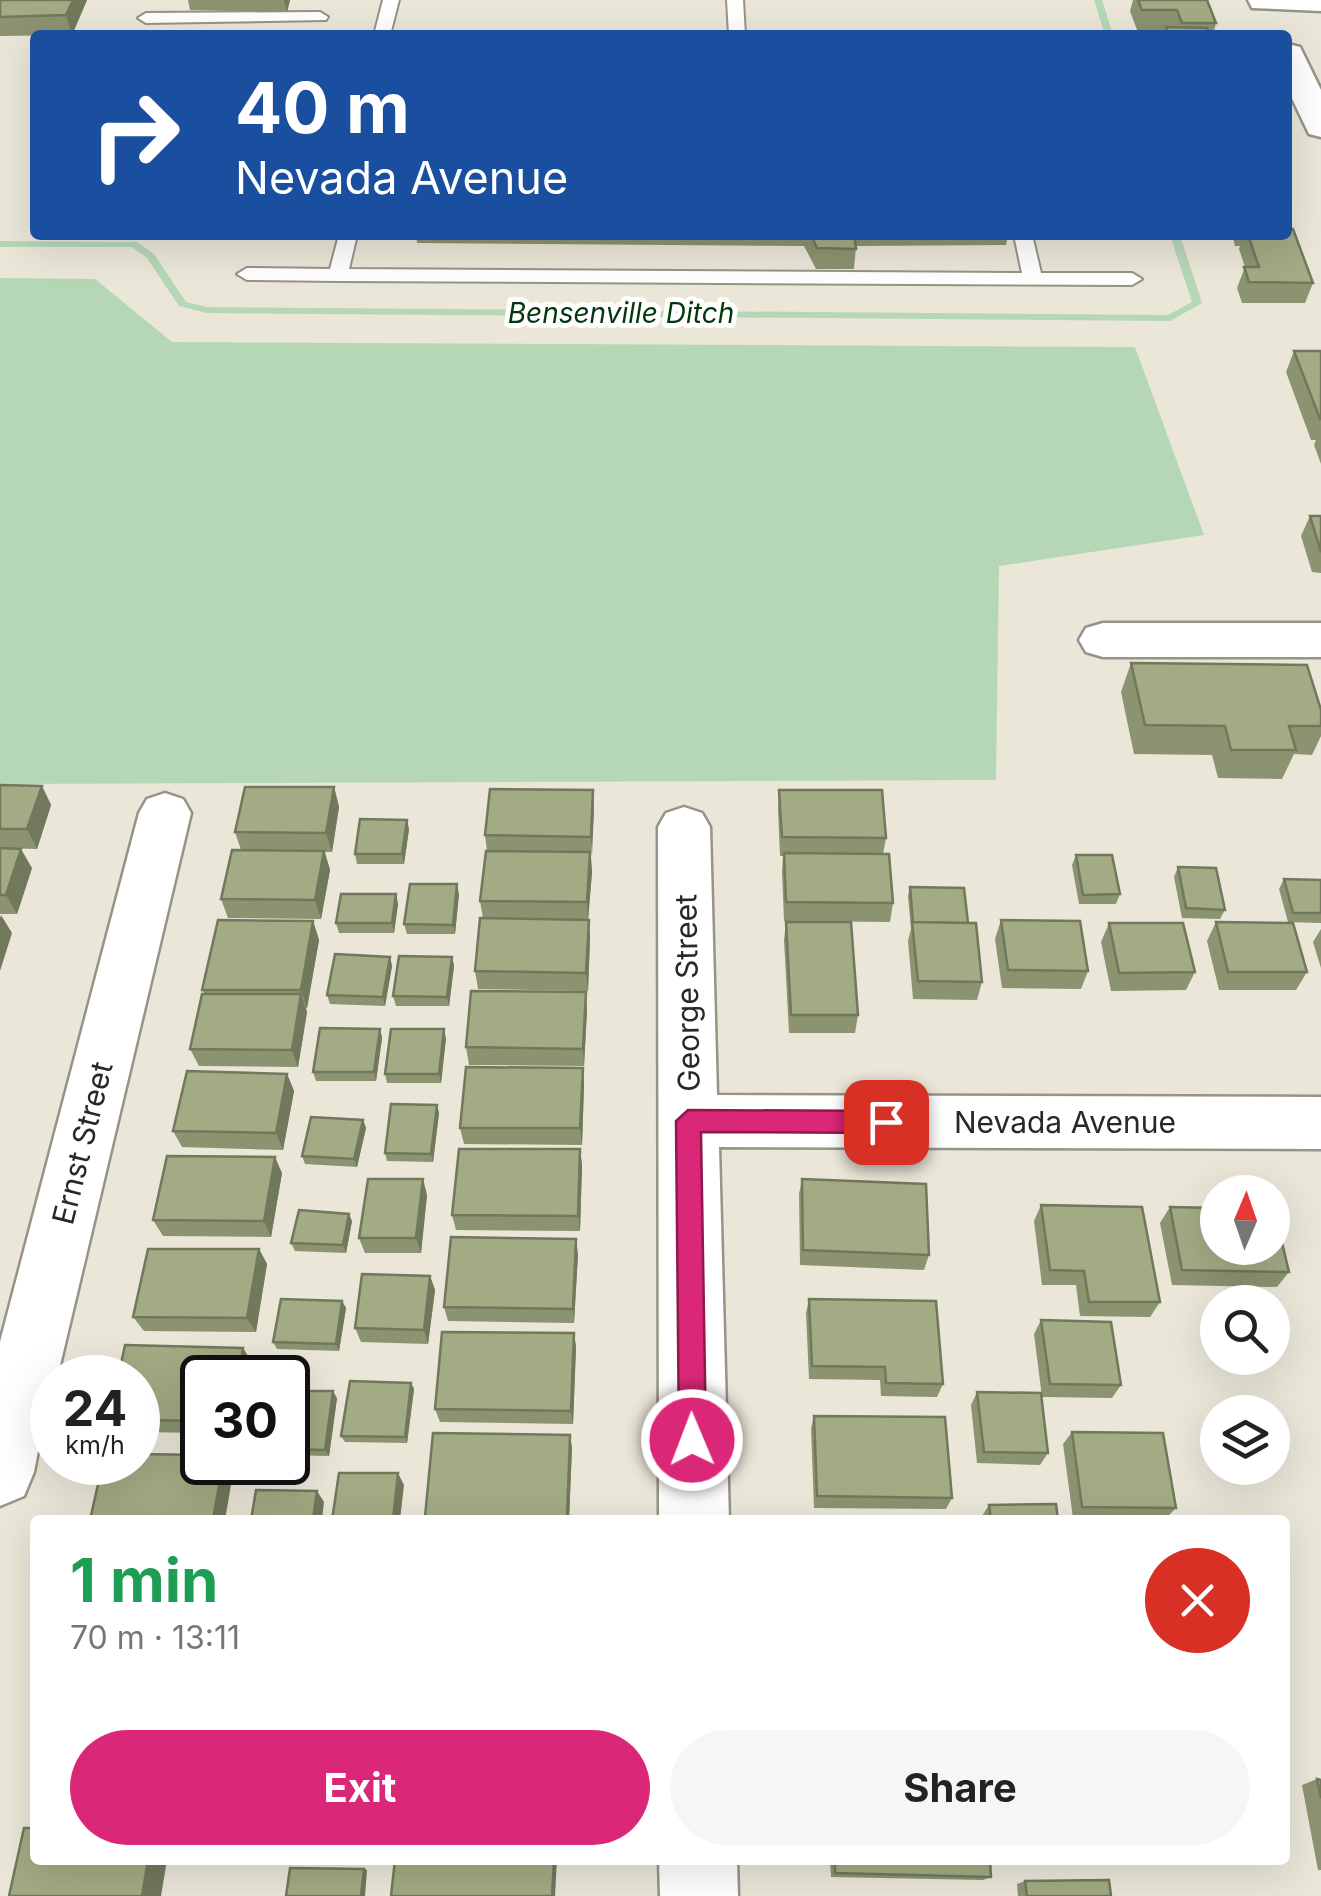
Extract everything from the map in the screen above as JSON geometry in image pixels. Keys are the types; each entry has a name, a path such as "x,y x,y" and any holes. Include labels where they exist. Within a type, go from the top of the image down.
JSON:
{"street":[{"path":"1276,30 1263,1 1321,2"},
{"path":"1292,63 1321,127"},
{"path":"1103,640 1321,640"},
{"name":"Ernst Street","path":"0,1472 164,813"},
{"name":"George Street","path":"684,827 694,1515"},
{"name":"Nevada Avenue","path":"688,1121 1321,1123"},
{"path":"698,1865 699,1896"}],"lane":[{"path":"140,30 154,0"},
{"path":"383,30 391,0"},
{"path":"734,0 737,30"},
{"path":"146,18 320,17"},
{"path":"338,275 347,240"},
{"path":"1025,240 1033,278"},
{"path":"247,274 1132,278"}],"shaded area":[{"path":"0,278 95,279 172,342 1135,347 1204,535 999,566 996,780 0,784"}],"building":[{"path":"0,0 73,0 66,15 0,17"},
{"path":"1138,0 1207,0 1216,23 1182,23 1177,10 1142,10"},
{"path":"1166,27 1208,30 1167,30"},
{"path":"1293,229 1313,283 1249,282 1244,267 1259,267 1250,240 1292,240"},
{"path":"813,240 855,240 856,249 817,248"},
{"path":"1294,351 1321,351 1321,419 1320,419"},
{"path":"1310,516 1321,516 1321,552"},
{"path":"1131,663 1307,665 1321,710 1321,726 1289,726 1296,750 1231,750 1225,726 1145,725"},
{"path":"0,785 42,786 27,829 0,829"},
{"path":"245,787 334,787 326,833 235,832"},
{"path":"490,789 593,790 591,837 485,835"},
{"path":"779,790 882,790 886,838 782,837"},
{"path":"360,819 407,820 402,854 355,854"},
{"path":"0,848 21,849 6,895 0,895"},
{"path":"232,850 324,851 315,900 221,899"},
{"path":"486,851 590,852 587,902 480,901"},
{"path":"784,853 889,854 893,903 786,902"},
{"path":"1076,855 1112,855 1120,894 1083,895"},
{"path":"1178,867 1216,868 1225,910 1186,908"},
{"path":"1284,879 1321,880 1321,913 1293,913"},
{"path":"410,884 457,884 453,925 404,924"},
{"path":"910,887 964,888 968,923 913,922"},
{"path":"341,894 396,894 392,923 336,923"},
{"path":"480,918 589,920 586,973 475,971"},
{"path":"218,920 313,921 301,990 202,990"},
{"path":"1001,920 1080,921 1088,971 1008,970"},
{"path":"786,922 851,922 858,1015 791,1015"},
{"path":"912,922 976,923 982,982 918,981"},
{"path":"1216,922 1293,923 1307,972 1228,972"},
{"path":"1109,923 1183,923 1195,972 1119,973"},
{"path":"335,954 390,957 383,997 327,995"},
{"path":"399,956 452,957 447,997 393,996"},
{"path":"471,991 586,992 583,1049 466,1047"},
{"path":"202,994 301,994 292,1050 190,1049"},
{"path":"320,1028 380,1029 374,1072 313,1072"},
{"path":"391,1029 444,1029 439,1074 385,1074"},
{"path":"466,1067 583,1068 580,1128 460,1128"},
{"path":"187,1071 287,1074 276,1133 173,1131"},
{"path":"391,1104 437,1105 431,1154 385,1153"},
{"path":"311,1117 363,1120 354,1159 302,1156"},
{"path":"459,1149 580,1149 578,1216 452,1215"},
{"path":"167,1156 275,1157 264,1221 153,1220"},
{"path":"368,1179 423,1179 416,1238 359,1238"},
{"path":"802,1179 926,1184 929,1255 803,1250"},
{"path":"1041,1205 1142,1207 1160,1302 1089,1302 1084,1271 1050,1270"},
{"path":"1170,1207 1200,1208 1200,1265 1287,1265 1289,1272 1182,1270"},
{"path":"299,1210 349,1214 343,1245 291,1243"},
{"path":"451,1237 576,1239 573,1309 444,1307"},
{"path":"148,1249 259,1249 247,1318 133,1317"},
{"path":"362,1274 430,1276 424,1330 355,1328"},
{"path":"281,1299 342,1301 336,1344 273,1342"},
{"path":"809,1299 936,1301 943,1384 886,1383 885,1367 812,1366"},
{"path":"1041,1320 1111,1322 1121,1385 1050,1384"},
{"path":"442,1332 574,1333 571,1411 435,1409"},
{"path":"125,1345 243,1348 242,1355 180,1355 180,1421 160,1420 160,1355 123,1355"},
{"path":"350,1381 411,1383 405,1437 341,1436"},
{"path":"310,1391 333,1391 325,1450 310,1450"},
{"path":"977,1392 1041,1393 1048,1453 984,1452"},
{"path":"814,1416 945,1417 952,1498 817,1496"},
{"path":"1072,1432 1163,1433 1176,1508 1082,1507"},
{"path":"433,1433 570,1435 567,1515 425,1515"},
{"path":"160,1454 180,1455 180,1485 219,1485 214,1515 91,1515 98,1485 160,1485"},
{"path":"339,1473 398,1473 394,1515 333,1515"},
{"path":"256,1490 317,1491 314,1515 252,1515"},
{"path":"1056,1504 1057,1515 990,1515 989,1505"},
{"path":"24,1828 30,1828 30,1865 147,1865 142,1896 9,1896"},
{"path":"394,1865 554,1865 552,1896 391,1896"},
{"path":"835,1865 990,1865 991,1877 835,1873"},
{"path":"290,1868 364,1869 361,1896 286,1896"},
{"path":"1109,1880 1111,1896 1027,1896 1025,1881"}],"waterway":[{"name":"Bensenville Ditch","path":"1098,0 1107,30"},
{"name":"Bensenville Ditch","path":"0,244 134,244 151,256 182,304 207,310 1170,318 1197,303 1177,240"}],"route":[{"path":"692,1440 688,1121 886,1122"}]}
